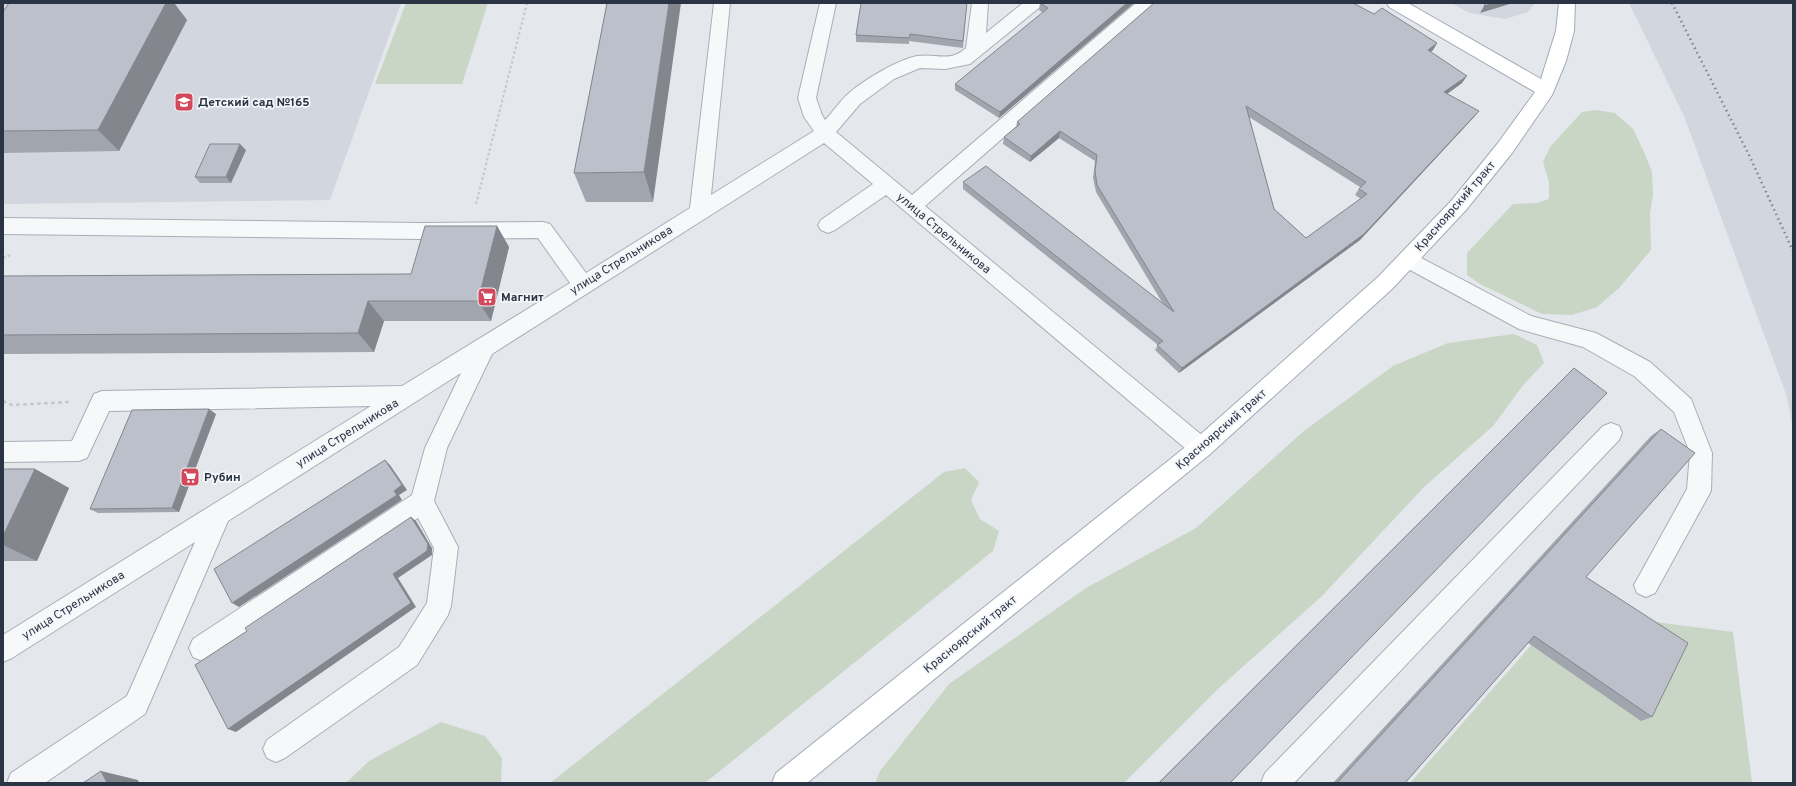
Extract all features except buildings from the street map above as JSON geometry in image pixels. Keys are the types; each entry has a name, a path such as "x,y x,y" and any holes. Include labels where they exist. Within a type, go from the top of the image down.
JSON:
{"main road":[{"path":"1395,3 1546,90"},
{"name":"Красноярский тракт","path":"786,783 1201,448 1385,284 1459,205 1505,148 1546,90 1557,62 1565,31 1567,3"}],"street":[{"path":"699,212 722,3"},
{"path":"828,3 807,98 813,117 825,133 854,99 888,75 918,62 945,63 964,60 1034,3"},
{"path":"975,50 980,3"},
{"path":"912,206 1147,3"},
{"name":"улица Стрельникова","path":"3,649 825,133 1201,448"},
{"path":"828,225 886,185"},
{"path":"3,226 470,231 543,230 583,285"},
{"path":"1408,259 1526,323 1588,339 1642,369 1683,406 1701,452 1699,491 1646,585"},
{"path":"202,648 422,502 436,448 484,347"},
{"path":"3,452 79,451 102,401 404,396"},
{"path":"1275,783 1611,432"},
{"path":"276,749 408,656 439,606 446,547 422,502"},
{"path":"21,783 136,705 220,512"},
{"path":"3,629 36,628"}],"path":[{"path":"470,231 527,3"},
{"path":"3,401 12,405 102,401"}],"shaded area":[{"name":"Детский сад №165","path":"3,3 401,3 330,200 3,204"},
{"path":"1451,3 1535,3 1528,12 1505,19 1470,13"},
{"path":"1629,3 1793,3 1793,428 1787,397 1684,116"}],"green space":[{"path":"406,3 488,3 462,84 375,84"},
{"path":"1595,110 1615,113 1633,129 1652,172 1653,195 1650,213 1651,250 1619,288 1597,307 1572,315 1542,314 1480,284 1467,275 1467,253 1513,204 1537,203 1549,199 1549,182 1543,162 1550,147 1582,112"},
{"path":"1514,334 1537,345 1544,363 1524,384 1493,426 1424,487 1322,596 1219,688 1124,783 875,783 880,771 949,684 1086,588 1196,528 1305,430 1393,366 1448,343"},
{"path":"965,468 979,482 971,500 980,519 999,531 993,551 705,783 550,783 944,472"},
{"path":"1562,610 1733,632 1752,783 1410,783"},
{"path":"441,722 485,736 502,758 501,783 336,783 347,782 369,761"}],"railway":[{"path":"1672,3 1750,157 1793,251"}],"place":[{"name":"Детский сад №165","path":"184,102"},
{"name":"Магнит","path":"487,297"},
{"name":"Рубин","path":"190,477"}]}
